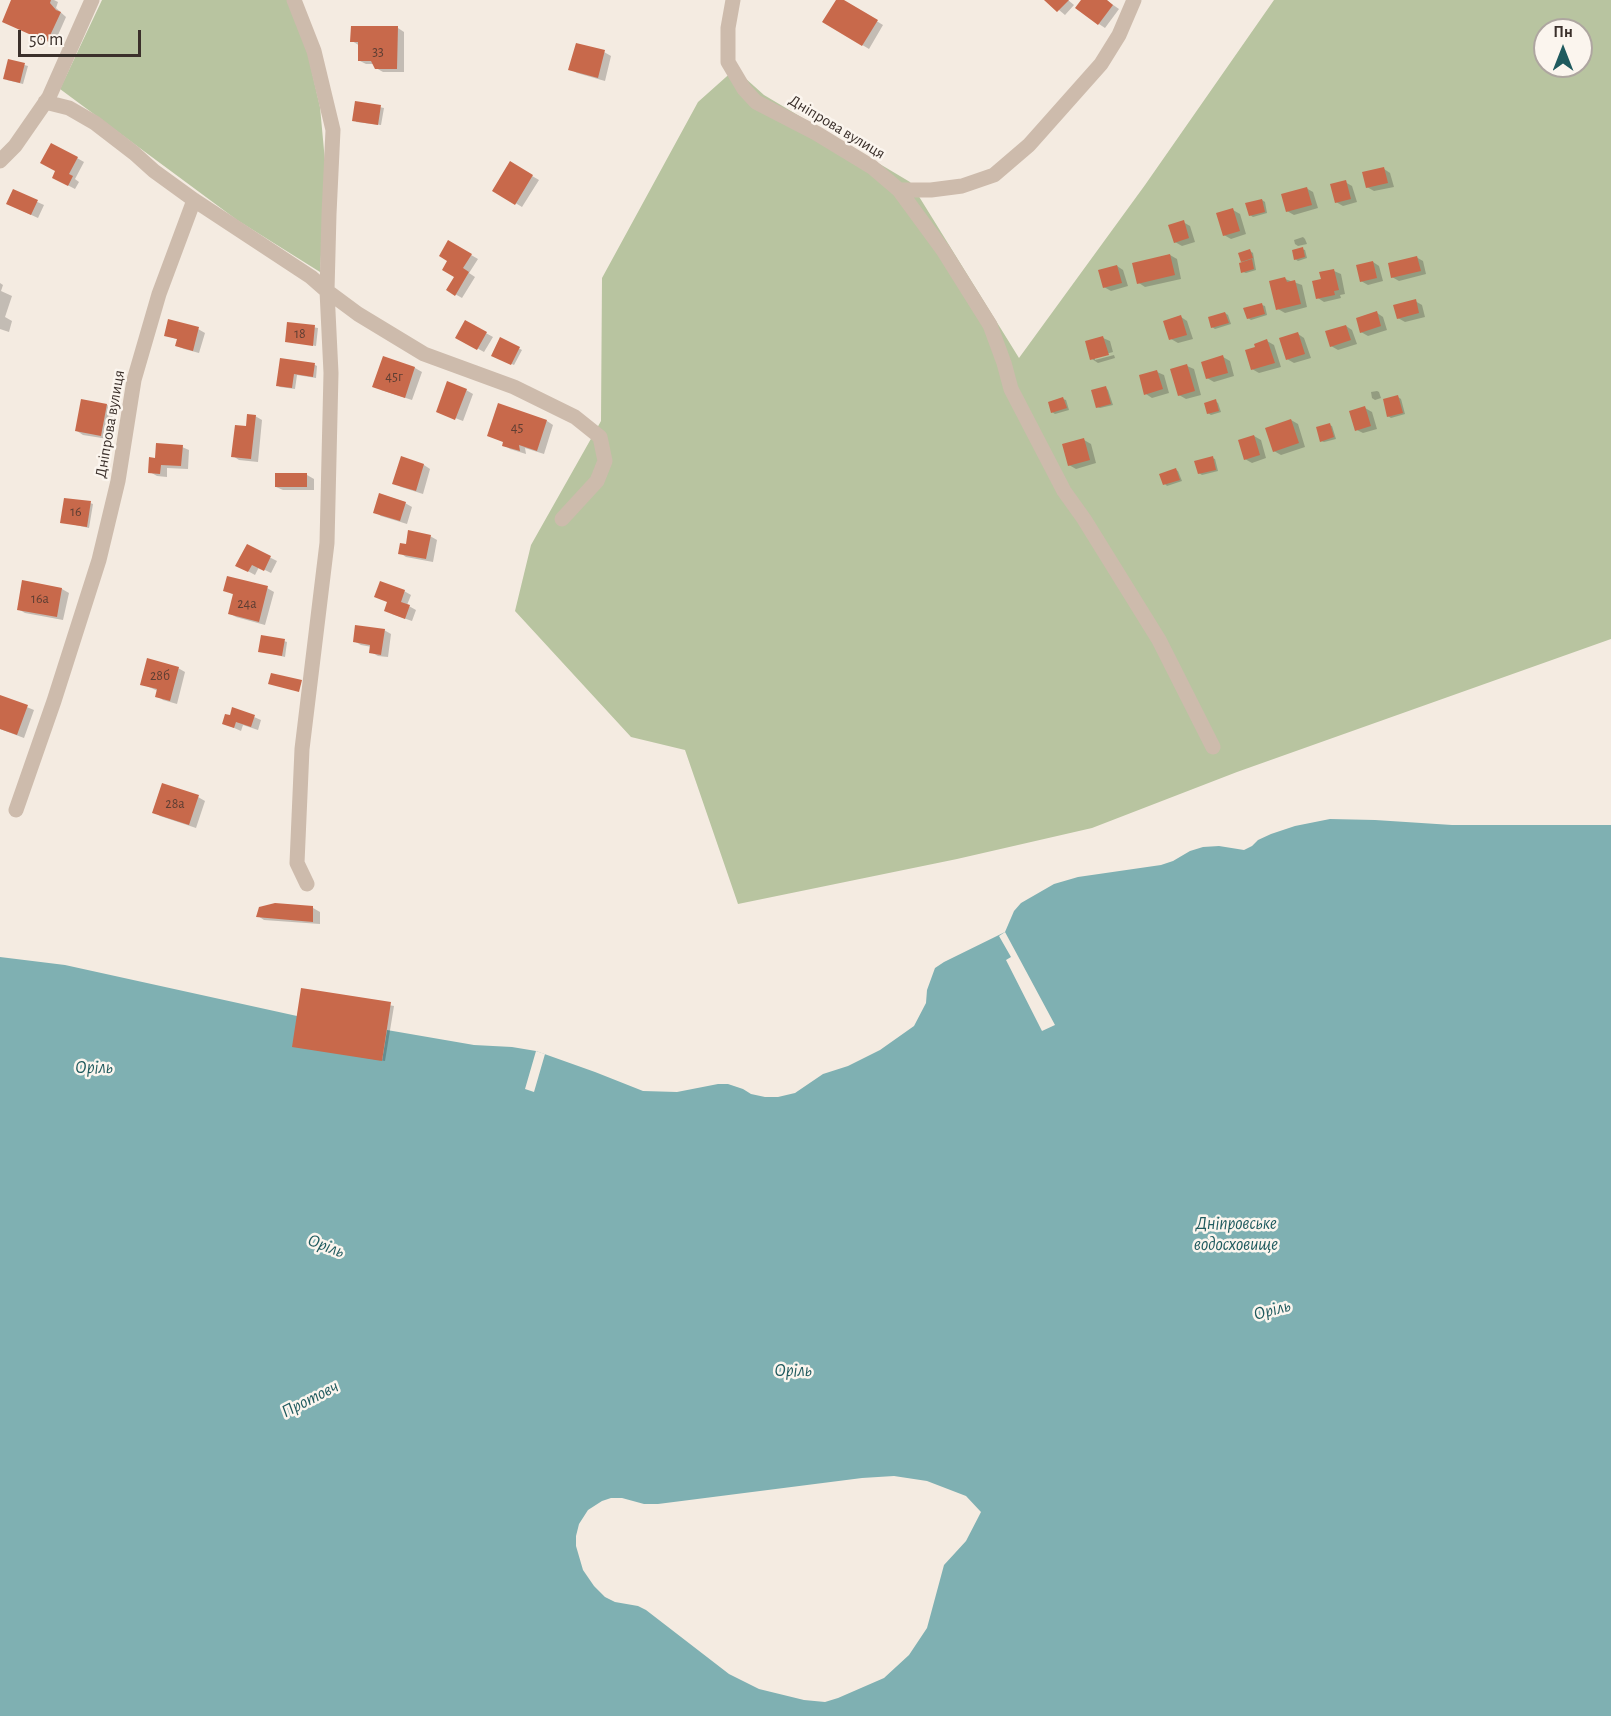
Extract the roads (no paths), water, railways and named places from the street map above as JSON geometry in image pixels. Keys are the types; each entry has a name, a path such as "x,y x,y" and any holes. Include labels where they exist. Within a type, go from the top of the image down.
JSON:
{"street":[{"path":"0,161 15,146 45,102 92,0"},
{"path":"294,0 314,51 333,130 328,214 327,291 331,374 327,543 302,749 297,863 307,885"},
{"name":"Дніпрова вулиця","path":"733,0 728,28 728,62 744,89 756,102 816,133 872,167 899,190 942,250 990,325 1005,363 1011,389 1059,481 1159,640 1213,747"},
{"path":"899,190 931,190 962,186 994,175 1029,145 1101,64 1119,35 1134,0"},
{"path":"45,102 69,108 95,123 154,171 311,277 357,314 424,354 514,387 575,417 600,437 605,461 597,481 562,519"},
{"name":"Дніпрова вулиця","path":"16,810 99,560 118,480 134,380 159,294 194,200"}],"water":[{"name":"Дніпровське водосховище","path":"1330,819 1452,825 1611,825 1611,1716 0,1716 0,957 65,965 297,1016 382,1061 387,1030 474,1045 536,1051 643,1091 677,1092 728,1084 751,1094 778,1097 795,1093 823,1074 848,1066 880,1050 914,1026 926,1003 927,990 935,968 1005,932 1014,911 1021,903 1054,884 1078,877 1161,865 1203,847 1219,846 1244,850 1258,840 1295,826","holes":["894,1476 927,1481 966,1496 981,1512 966,1541 944,1565 927,1628 909,1655 884,1678 825,1702 804,1700 759,1689 729,1674 646,1610 605,1597 583,1570 576,1546 579,1524 588,1510 611,1498 658,1504 862,1478"]}],"water label":[{"name":"Орiль","path":"94,1068"},
{"name":"Оріль","path":"326,1246"},
{"name":"Оріль","path":"1272,1310"},
{"name":"Оріль","path":"793,1371"},
{"name":"Протовч","path":"310,1399"}]}
